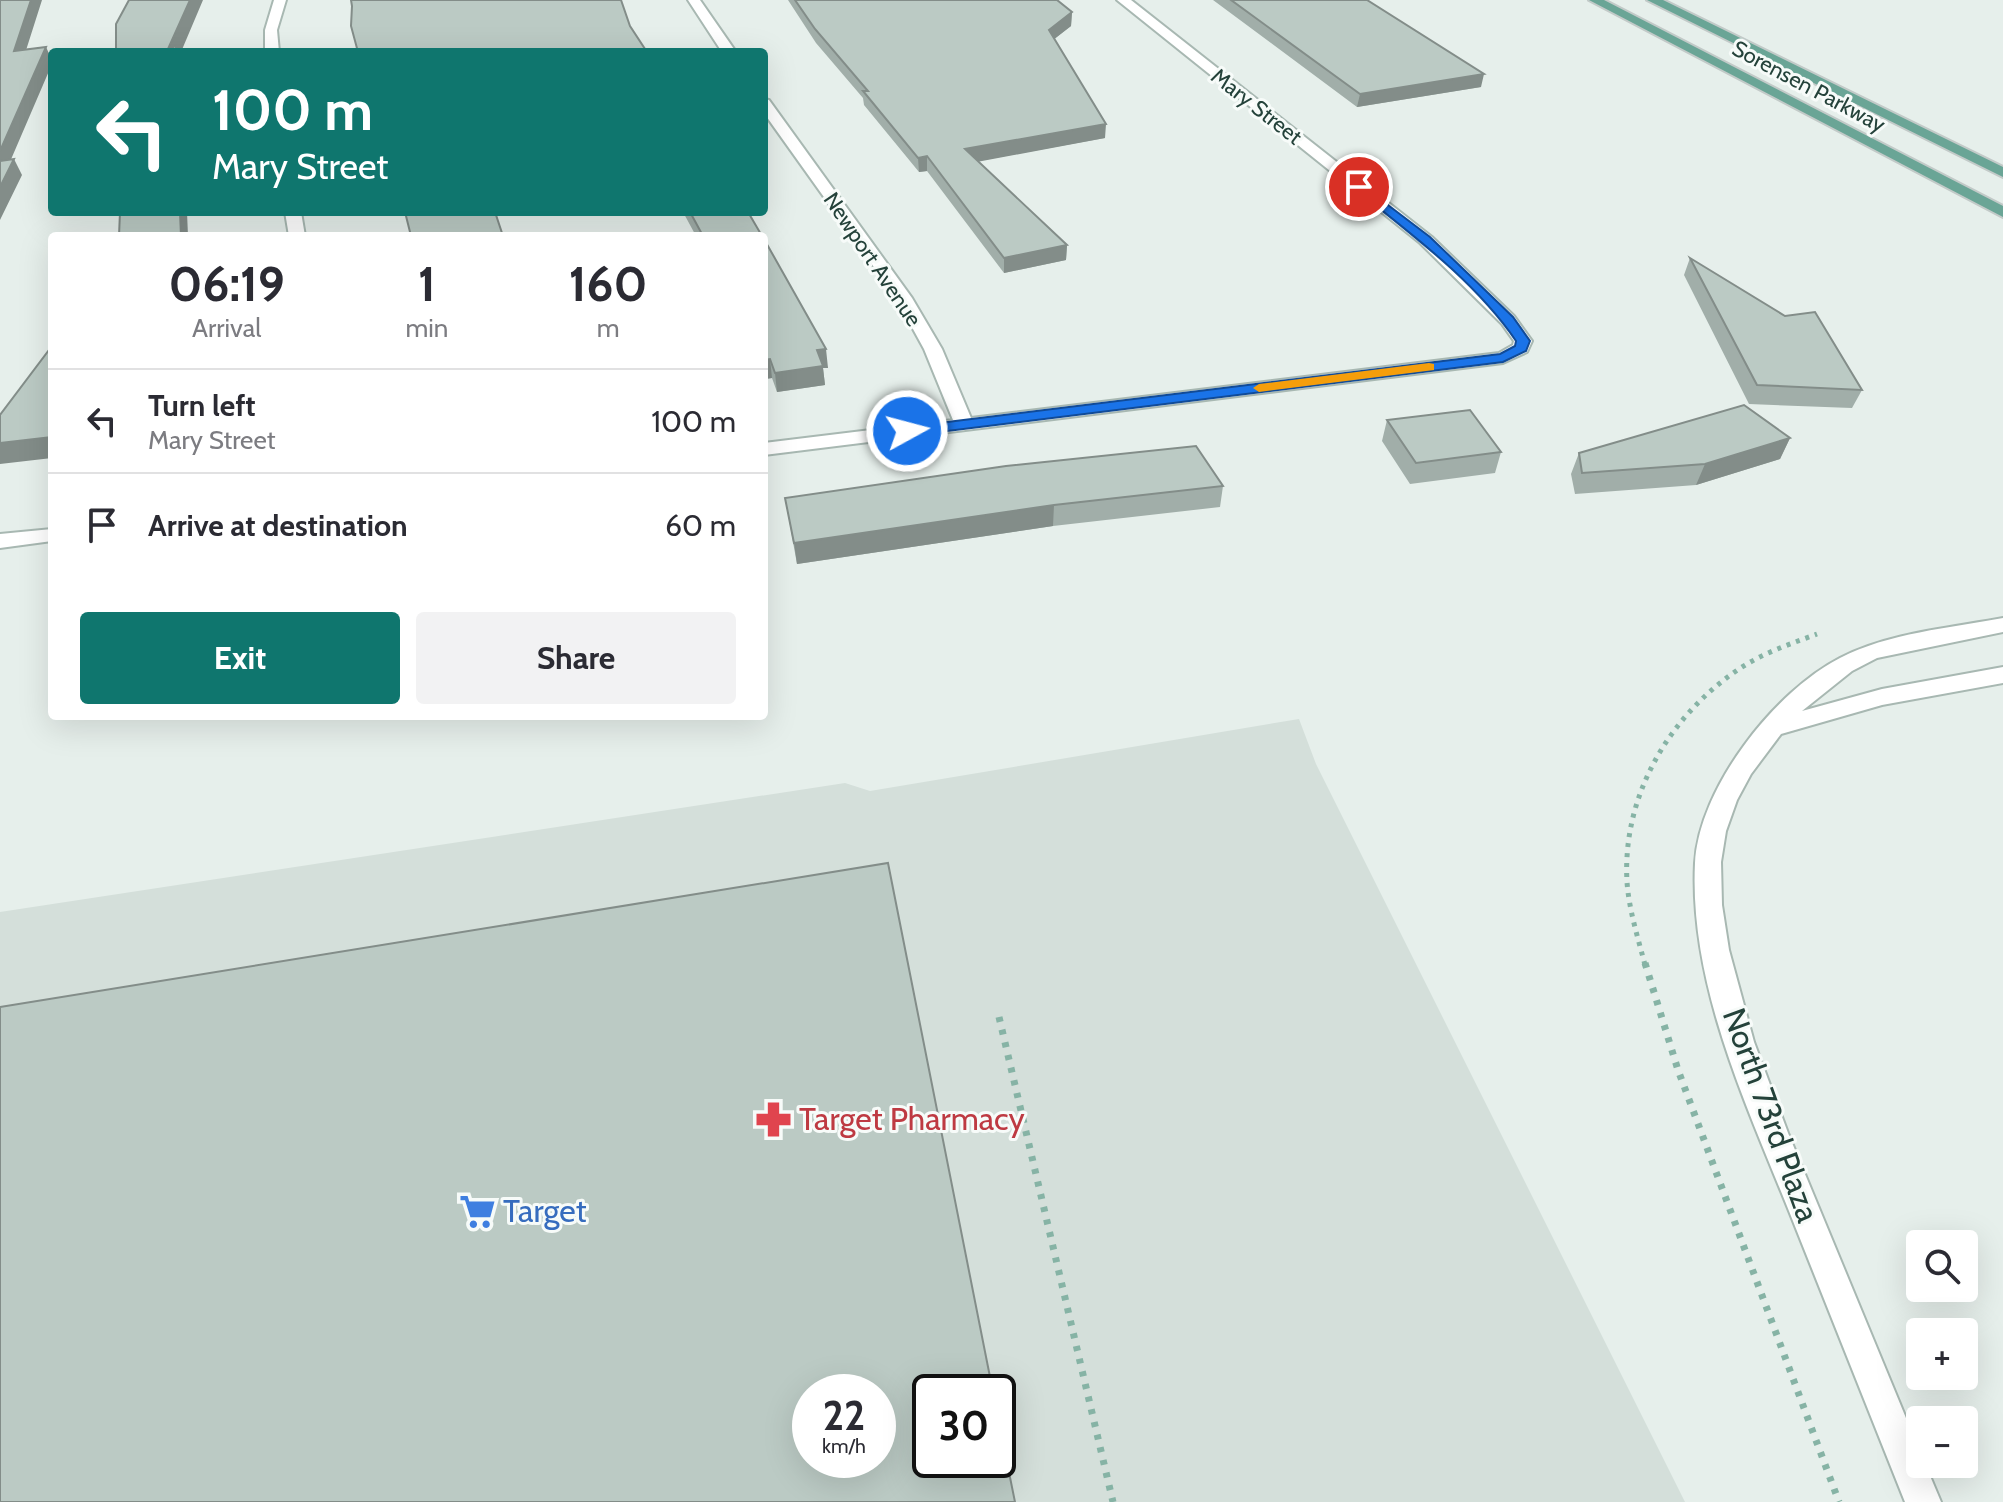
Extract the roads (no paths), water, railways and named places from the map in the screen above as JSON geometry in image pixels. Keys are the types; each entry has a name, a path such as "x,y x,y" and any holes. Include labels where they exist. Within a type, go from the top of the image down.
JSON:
{"main road":[{"name":"Sorensen Parkway","path":"1595,0 2003,212"},
{"name":"Sorensen Parkway","path":"1653,0 2003,173"}],"street":[{"path":"272,48 271,30 280,0"},
{"path":"694,0 726,48"},
{"name":"Mary Street","path":"964,424 1503,358 1521,348 1523,341 1508,320 1426,240 1123,0"},
{"name":"Newport Avenue","path":"768,109 904,298 933,349 964,424"},
{"path":"768,448 964,424"},
{"path":"0,541 48,535"},
{"name":"North 73rd Plaza","path":"1923,1502 1764,1111 1730,1006 1711,922 1708,861 1716,814 1729,787 1774,728 1825,677 1853,659 1907,642 2003,625"},
{"path":"1774,728 1882,697 2003,675"}],"place":[{"name":"Target Pharmacy","path":"773,1119"},
{"name":"Target","path":"477,1211"}]}
